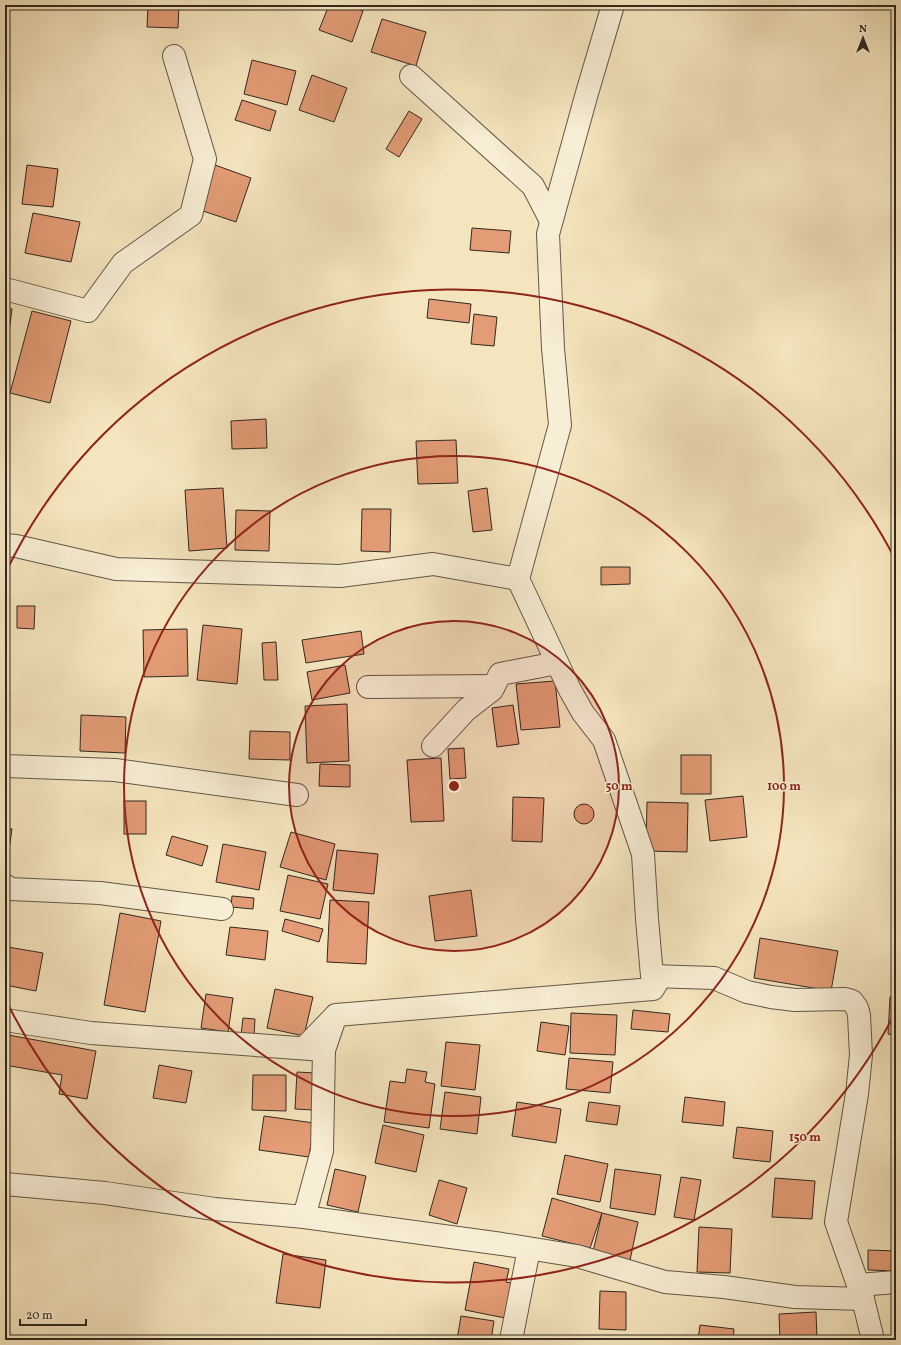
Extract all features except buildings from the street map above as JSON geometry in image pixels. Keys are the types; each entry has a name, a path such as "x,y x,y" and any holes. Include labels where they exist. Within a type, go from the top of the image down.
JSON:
{"street":[{"path":"613,5 548,234 552,325 560,425 518,579 570,690 583,713 604,740 643,854 652,976 714,978 746,992 795,1000 845,999 852,1002 857,1008 861,1028 861,1055 857,1094 836,1222 860,1292 872,1340"},
{"path":"5,289 88,311 122,263 191,215 205,159 174,56"},
{"path":"411,76 533,186 551,221"},
{"path":"5,545 16,546 116,569 340,576 433,564 518,579"},
{"path":"433,746 466,710 492,690 500,674 557,663"},
{"path":"368,687 494,686"},
{"path":"5,766 115,770 297,795"},
{"path":"5,885 10,889 100,893 222,909"},
{"path":"304,1217 322,1151 324,1050 336,1015 653,989 661,976"},
{"path":"5,1020 91,1033 324,1050"},
{"path":"5,1184 105,1193 215,1209 304,1217 529,1248 577,1256 665,1282 724,1287 795,1297 860,1292 896,1282"},
{"path":"511,1340 529,1248"}]}
